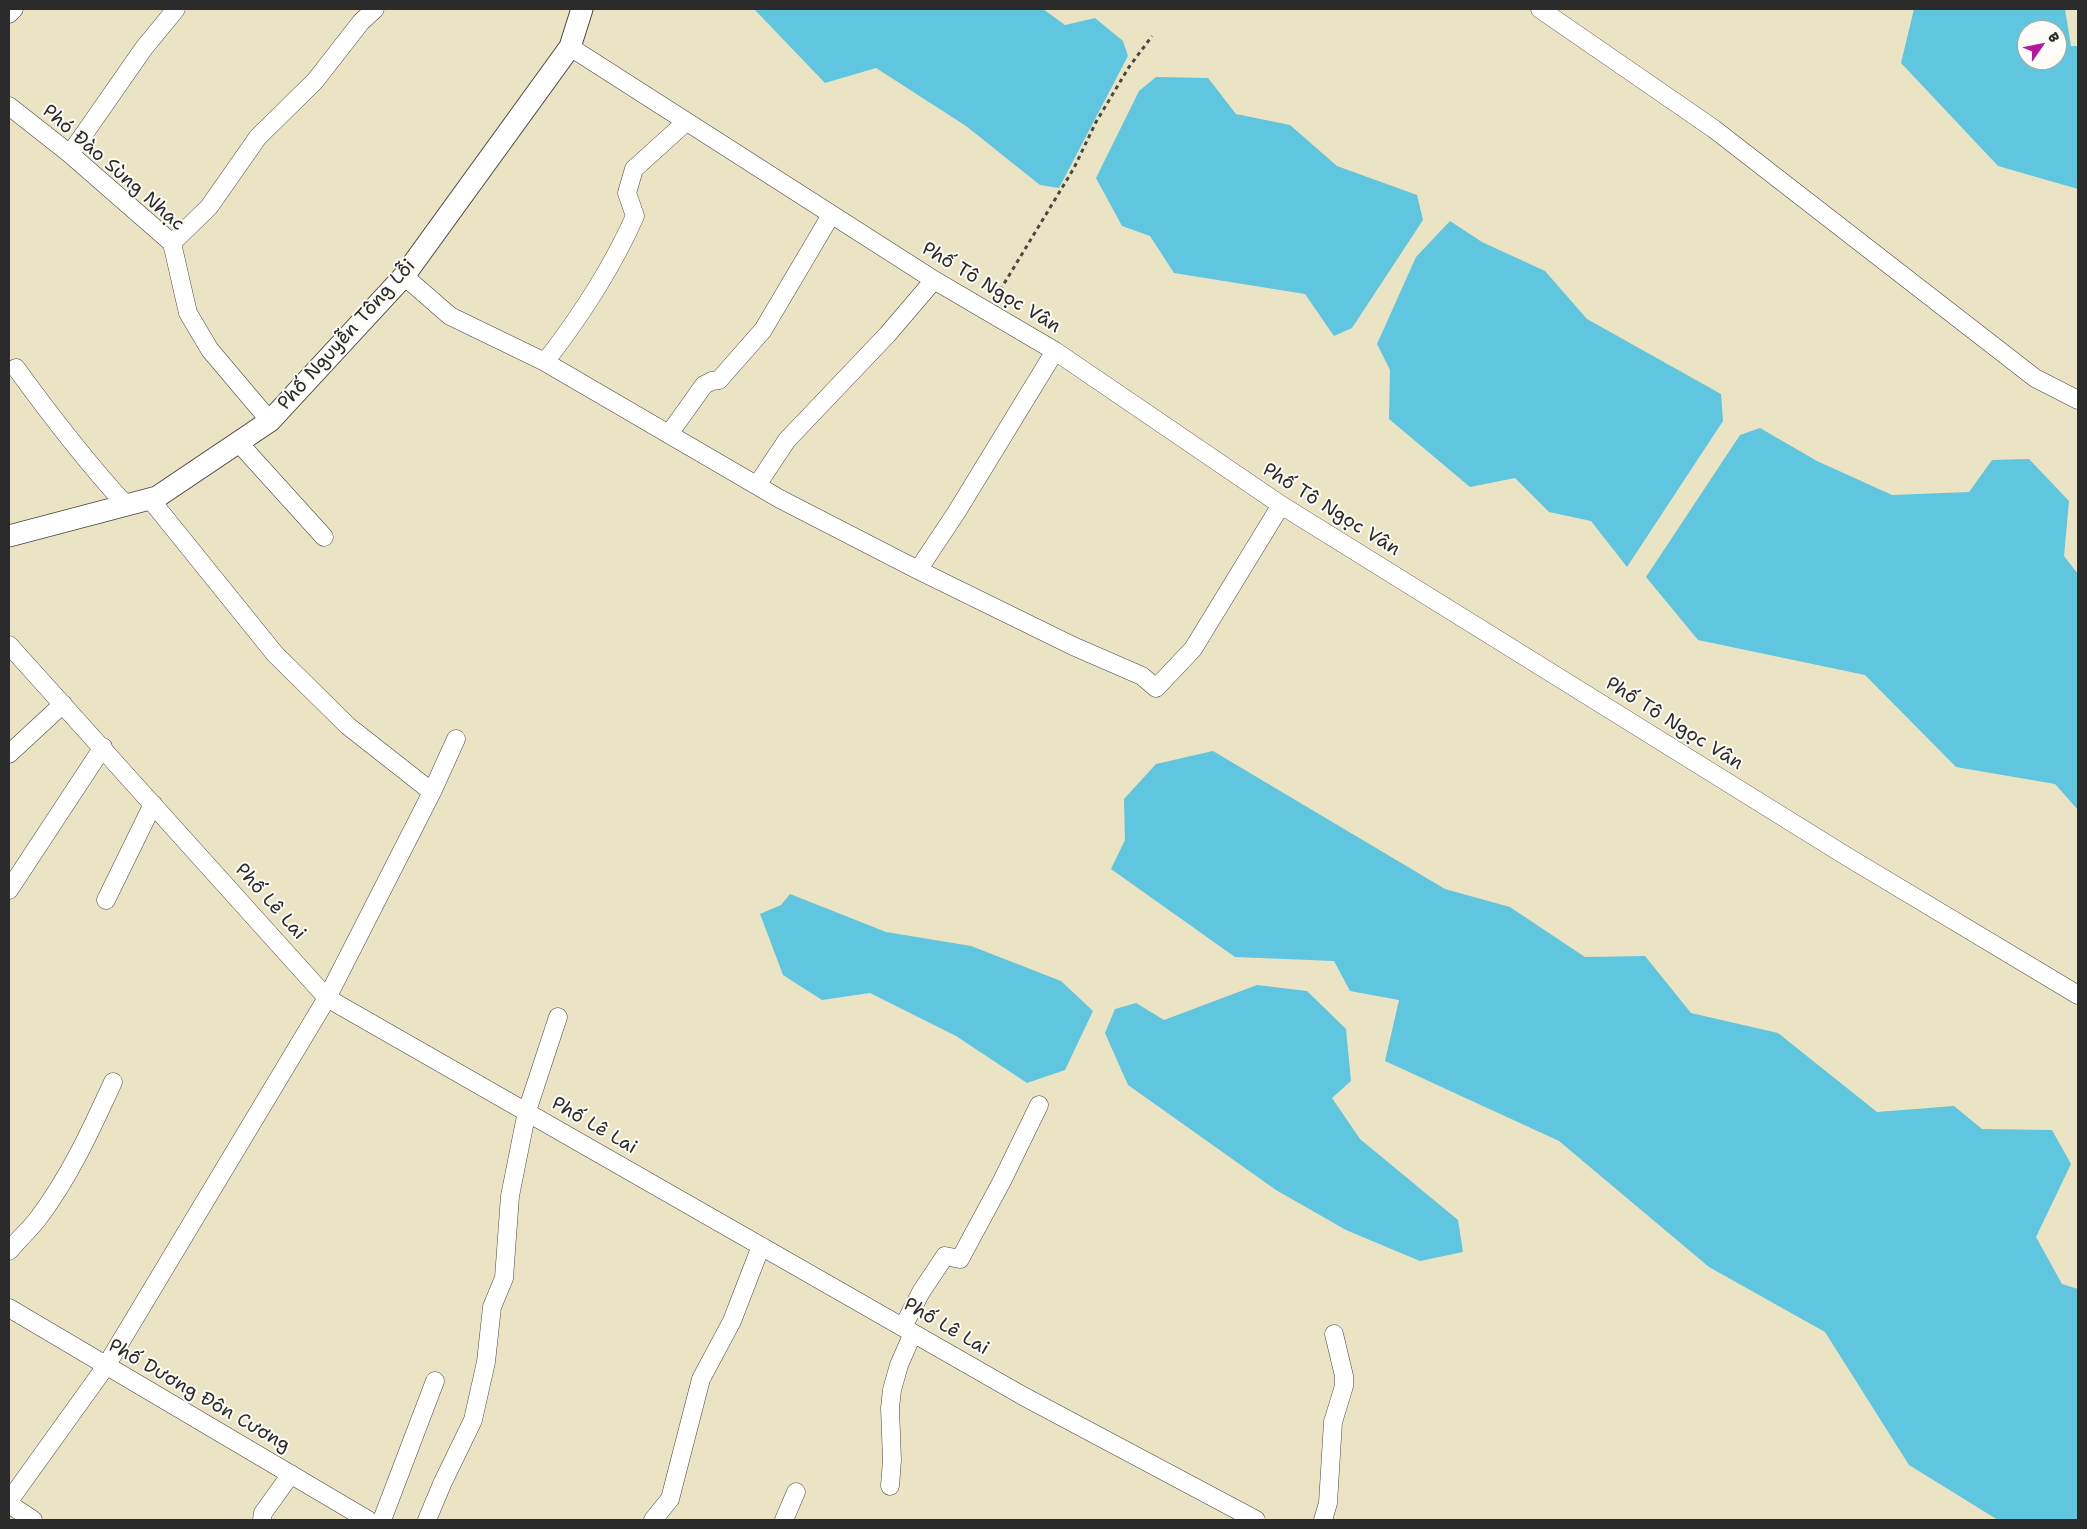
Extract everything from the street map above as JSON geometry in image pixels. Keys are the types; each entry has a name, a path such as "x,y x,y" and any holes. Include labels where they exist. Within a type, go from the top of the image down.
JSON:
{"street":[{"path":"9,14 14,9"},
{"path":"70,154 144,48 176,9"},
{"path":"172,243 209,207 258,136 314,81 361,22 375,9"},
{"name":"Phố Nguyễn Tông Lỗi","path":"9,536 157,497 270,420 404,276 570,47 582,9"},
{"path":"1540,9 1714,129 2034,378 2078,400"},
{"name":"Phố Tô Ngọc Vân","path":"570,47 934,280 1055,351 1281,505 1846,856 2078,995"},
{"name":"Phó Đào Sùng Nhạc","path":"9,106 70,154 172,243 188,313 210,350 270,420"},
{"path":"545,362 566,335 619,252 635,216 627,193 634,169 686,122"},
{"path":"669,434 704,385 719,380 763,330 831,215"},
{"path":"404,276 450,316 545,362 757,486 918,570 1073,646 1142,676 1156,688 1193,649 1281,505"},
{"path":"757,486 787,440 887,335 934,280"},
{"path":"918,570 956,513 1055,351"},
{"path":"16,368 56,423 97,474 126,505"},
{"path":"238,442 324,537"},
{"path":"150,499 275,654 348,726 432,792"},
{"name":"Phố Lê Lai","path":"9,645 103,747 327,998 1023,1396 1256,1520"},
{"path":"9,754 63,704"},
{"path":"32,1520 9,1502 106,1366 327,998 432,792 456,739"},
{"path":"9,890 103,747"},
{"path":"106,900 153,804"},
{"path":"427,1520 473,1420 486,1362 492,1307 504,1278 510,1196 527,1111 558,1017"},
{"path":"9,1251 38,1218 58,1189 88,1137 113,1082"},
{"path":"890,1486 892,1460 890,1408 892,1390 908,1330 922,1292 945,1256 960,1259 1002,1181 1039,1105"},
{"path":"653,1520 670,1500 701,1379 732,1321 760,1246"},
{"name":"Phố Dương Đôn Cương","path":"9,1308 368,1520"},
{"path":"1324,1520 1328,1503 1334,1422 1344,1386 1344,1376 1334,1334"},
{"path":"382,1520 435,1381"},
{"path":"262,1520 263,1513 291,1474"},
{"path":"784,1520 796,1492"}],"path":[{"path":"988,311 1074,168 1096,122 1129,67 1152,36"}],"water":[{"path":"754,9 1043,9 1065,25 1095,18 1123,41 1128,56 1059,188 1040,185 966,126 876,68 825,83"},
{"path":"1914,9 2065,9 2067,20 2017,20 2017,70 2067,70 2067,21 2071,46 2078,46 2078,189 1998,166 1901,63"},
{"path":"1156,77 1208,78 1236,114 1290,125 1337,166 1417,195 1423,220 1352,328 1334,336 1305,294 1174,273 1150,236 1122,226 1096,178 1139,91"},
{"path":"1450,221 1482,242 1545,271 1587,319 1721,394 1723,421 1627,567 1591,521 1549,512 1515,478 1470,487 1389,419 1390,370 1377,344 1416,257"},
{"path":"1760,428 1817,461 1892,495 1969,492 1992,460 2029,459 2069,501 2064,556 2078,574 2078,810 2055,784 1956,767 1865,675 1698,640 1646,577 1740,435"},
{"path":"1213,751 1445,889 1510,907 1585,957 1645,956 1691,1013 1778,1033 1877,1112 1954,1106 1982,1129 2052,1130 2071,1164 2036,1237 2062,1284 2078,1289 2078,1520 1998,1520 1909,1465 1825,1332 1709,1267 1559,1141 1385,1061 1399,1000 1350,991 1334,961 1235,957 1111,869 1125,840 1124,799 1156,764"},
{"path":"790,894 886,932 971,946 1061,981 1093,1011 1065,1070 1027,1083 956,1036 870,993 822,1000 783,975 760,914 781,905"},
{"path":"1257,985 1307,991 1346,1029 1351,1081 1332,1098 1360,1139 1458,1220 1463,1252 1420,1261 1346,1230 1276,1190 1128,1085 1105,1033 1115,1009 1136,1003 1164,1020"}]}
